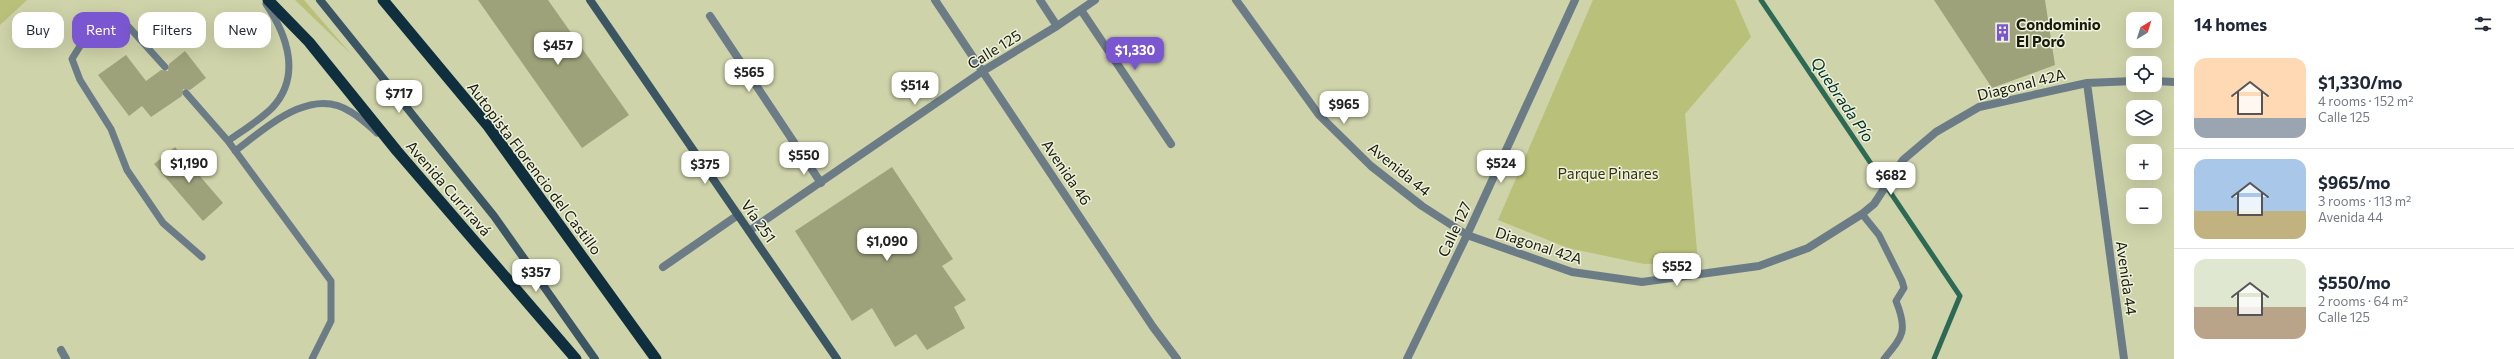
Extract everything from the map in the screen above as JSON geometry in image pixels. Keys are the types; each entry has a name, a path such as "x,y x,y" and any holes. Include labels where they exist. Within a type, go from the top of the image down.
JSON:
{"highway":[{"name":"Avenida Curriravá","path":"268,0 308,42 397,151 576,359"},
{"name":"Autopista Florencio del Castillo","path":"383,0 488,126 656,359"}],"main road":[{"path":"320,0 494,216 595,359"},
{"name":"Vía 251","path":"590,0 837,359"}],"street":[{"name":"Avenida 46","path":"935,0 1153,327 1178,359"},
{"path":"1040,0 1057,26"},
{"name":"Calle 125","path":"749,231 983,72 1057,26 1095,0"},
{"name":"Avenida 44","path":"1236,0 1324,120 1371,166 1422,206 1467,235"},
{"name":"Calle 127","path":"1407,359 1467,235 1575,0"},
{"path":"1081,10 1171,144"},
{"path":"710,16 820,182"},
{"name":"Diagonal 42A","path":"1467,235 1572,272 1642,282 1759,266 1808,248 1862,214 1874,204 1903,160 1936,132 1979,107 2087,83 2126,80"},
{"path":"2162,81 2174,82"},
{"name":"Avenida 44","path":"2087,83 2124,359"},
{"path":"663,267 738,215"},
{"path":"61,350 66,359"}],"lane":[{"path":"228,141 272,108 285,86 289,71 289,53 280,25 264,0"},
{"path":"165,66 127,25 118,18 103,20 86,36 72,58 80,80 111,129 127,170 163,223 202,257"},
{"path":"186,93 228,141 331,281 331,321 312,359"},
{"path":"235,152 280,118 312,104 330,103 350,111 397,151"},
{"path":"1862,214 1879,235 1904,288 1896,302 1904,328 1900,340 1884,359"}],"green space":[{"path":"0,0 27,0 14,12 12,12 12,14 0,25"},
{"path":"295,0 304,0 351,54"},
{"name":"Parque Pinares","path":"1593,0 1735,0 1751,37 1685,114 1698,262 1644,264 1568,248 1498,220"}],"building":[{"path":"478,0 548,0 629,115 582,148"},
{"name":"Condominio El Poró","path":"1934,0 2045,0 2055,65 1992,88"},
{"path":"185,51 206,78 190,90 183,89 182,96 151,117 142,106 129,116 98,75 126,55 146,81 161,70 168,71 169,64"},
{"path":"175,147 223,203 203,221 154,164"},
{"path":"892,167 953,259 942,266 966,300 954,307 965,328 927,350 916,334 895,347 872,308 852,321 795,231"}],"waterway":[{"name":"Quebrada Pío","path":"1761,0 1960,296 1934,359"}],"place":[{"name":"Condominio El Poró","path":"2003,33"}]}
